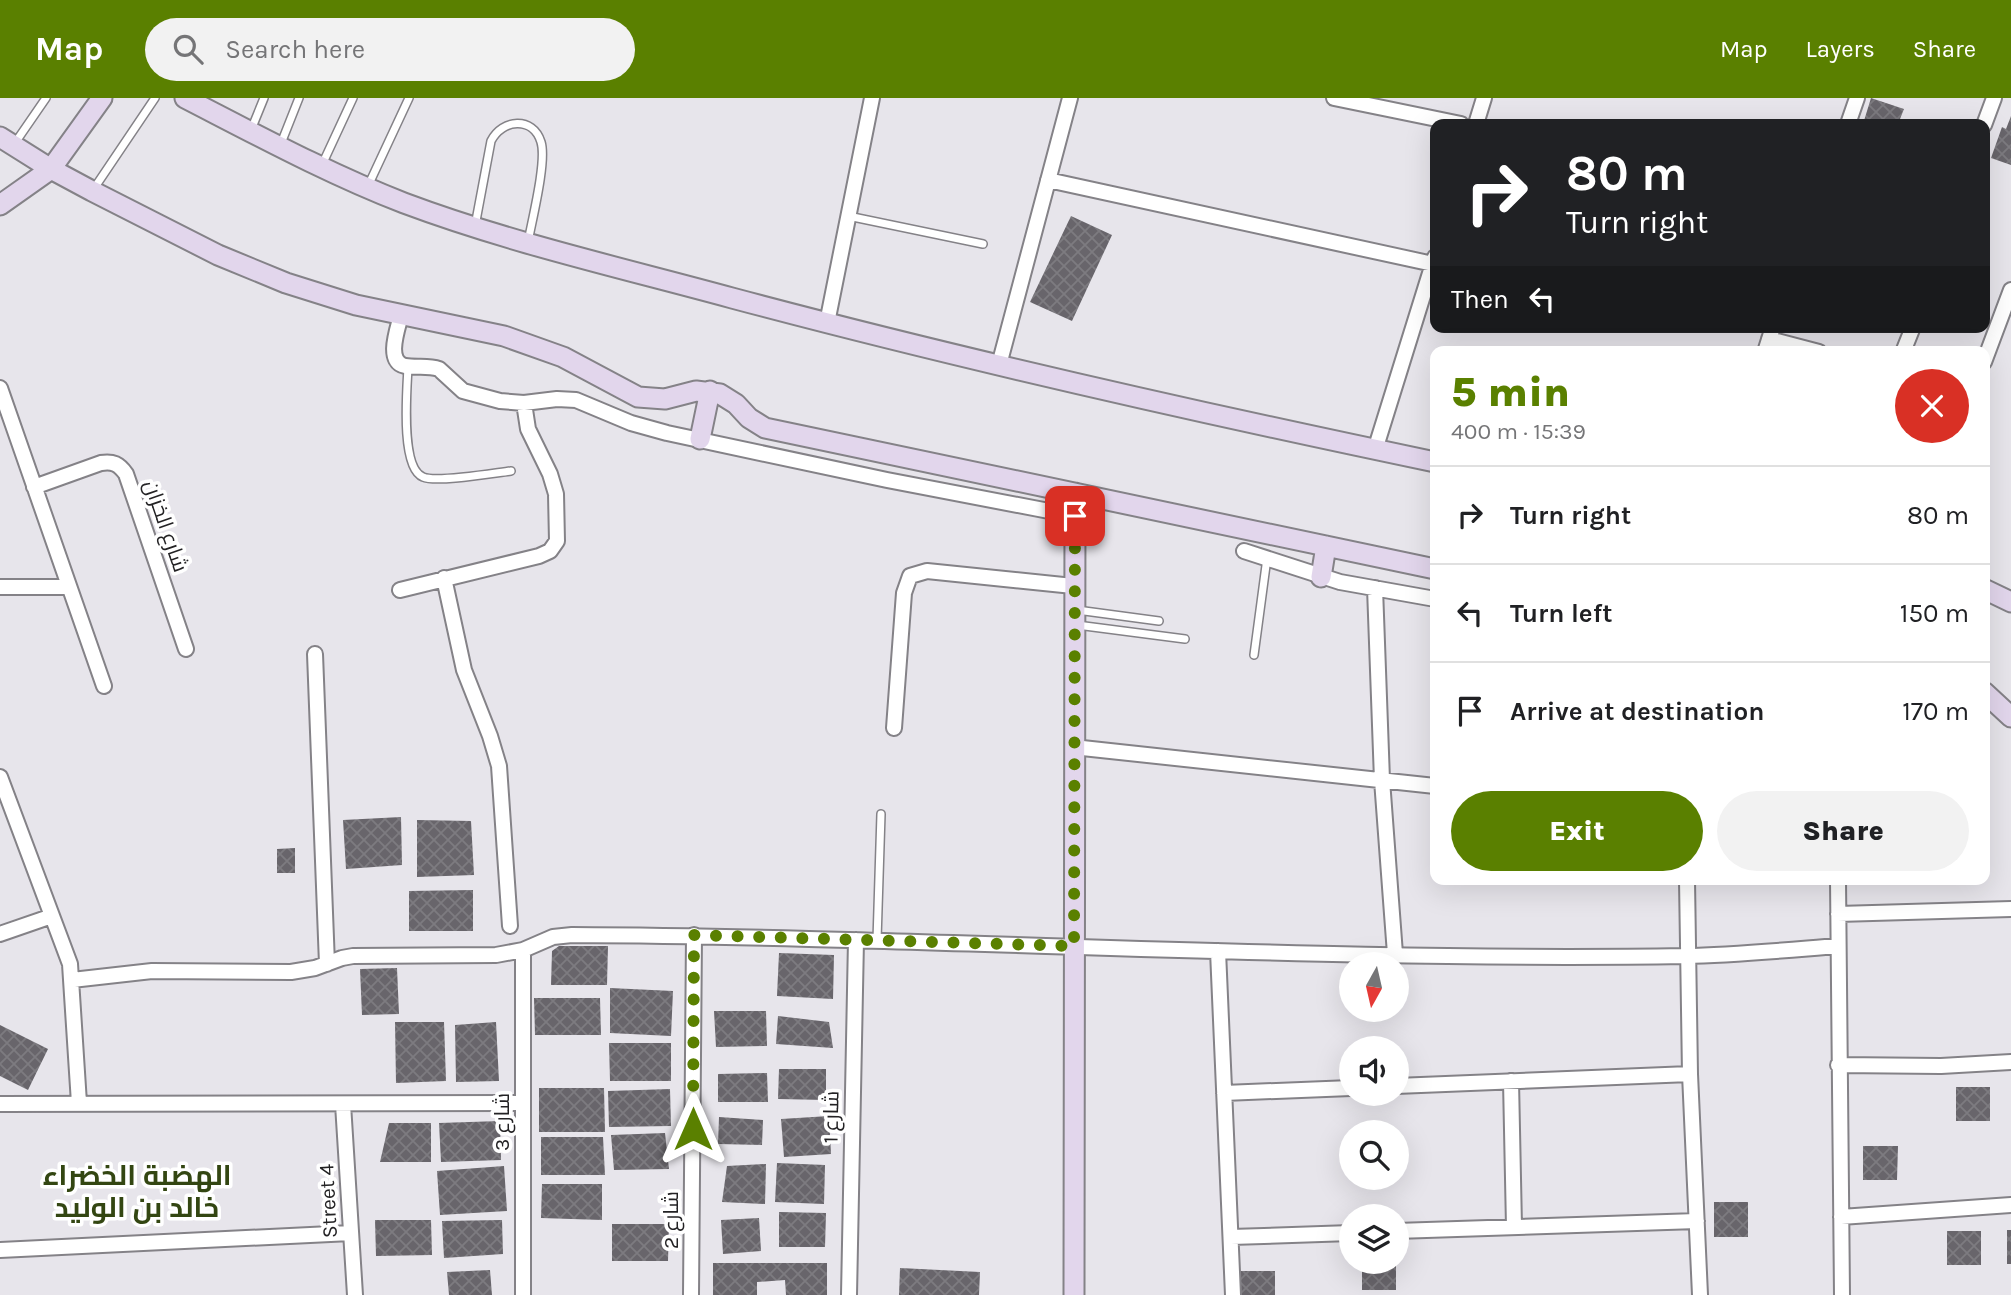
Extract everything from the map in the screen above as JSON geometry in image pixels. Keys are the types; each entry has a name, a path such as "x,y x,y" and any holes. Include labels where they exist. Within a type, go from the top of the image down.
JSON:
{"street":[{"path":"0,205 51,169 103,98"},
{"path":"186,98 368,188 528,243 827,323 999,365 1430,461"},
{"path":"827,323 872,98"},
{"path":"999,365 1070,98"},
{"path":"1334,98 1437,119"},
{"path":"1478,119 1484,98"},
{"path":"1850,119 1857,98"},
{"path":"1986,119 1994,98"},
{"path":"7,141 92,191 251,270 321,295 401,315 477,329 531,344 647,399 664,399 689,392 710,391 729,398 756,424 765,428 1430,568"},
{"path":"1048,180 1430,259"},
{"path":"1375,450 1430,273"},
{"path":"1990,346 2011,290"},
{"path":"401,315 393,354 400,364 439,369 456,387 470,394 524,403 576,400 649,429 900,483 1075,516"},
{"path":"1769,339 1796,346"},
{"path":"0,388 104,687"},
{"path":"700,439 710,391"},
{"path":"400,590 545,554 555,547 554,484 528,429 524,403"},
{"name":"شارع الخزان","path":"34,487 101,463 111,462 121,466 186,649"},
{"path":"1074,1295 1075,493"},
{"path":"1321,577 1326,546"},
{"path":"1244,551 1321,577 1430,599"},
{"path":"894,727 904,593 911,576 927,571 1073,586"},
{"path":"444,578 464,670 499,766 510,926"},
{"path":"0,587 68,587"},
{"path":"1375,588 1382,780 1395,952"},
{"path":"1990,592 2011,602"},
{"path":"315,654 327,964"},
{"path":"1990,698 2011,717"},
{"path":"1073,747 1430,785"},
{"path":"0,777 70,964 79,1103"},
{"path":"1687,885 1690,1074 1700,1295"},
{"path":"1838,885 1842,1295"},
{"path":"1838,914 2011,909"},
{"path":"0,934 52,916"},
{"path":"72,980 152,971 290,972 353,956 496,955 523,950 562,935 694,935 1339,953"},
{"name":"شارع 2","path":"691,1295 694,935"},
{"name":"شارع 1","path":"849,1295 856,940"},
{"path":"1409,954 1688,956 1838,946"},
{"name":"شارع 3","path":"523,950 523,1295"},
{"path":"1218,951 1233,1295"},
{"path":"1838,1065 1941,1066 2011,1062"},
{"path":"1409,1085 1690,1074"},
{"path":"1511,1081 1514,1227"},
{"path":"1224,1093 1339,1088"},
{"path":"0,1104 523,1103"},
{"name":"Street 4","path":"343,1104 355,1295"},
{"path":"1841,1217 2011,1205"},
{"path":"1409,1231 1697,1221"},
{"path":"0,1250 351,1233"},
{"path":"1231,1237 1339,1233"}],"lane":[{"path":"7,141 46,98"},
{"path":"92,191 155,98"},
{"path":"250,131 264,98"},
{"path":"280,146 299,98"},
{"path":"321,167 353,98"},
{"path":"368,188 409,98"},
{"path":"475,227 491,141 495,134 508,124 524,124 537,133 542,148 528,243"},
{"path":"848,216 983,244"},
{"path":"408,366 408,439 411,465 417,474 431,479 511,471"},
{"path":"1254,655 1267,557"},
{"path":"1073,617 1159,621"},
{"path":"1073,617 1185,639"},
{"path":"877,940 881,814"}],"building":[{"path":"1871,98 1904,109 1900,119 1865,119"},
{"path":"2011,116 2011,165 1991,158 2002,127 2006,129"},
{"path":"1071,216 1112,235 1072,321 1030,302"},
{"path":"401,817 402,865 346,869 343,820"},
{"path":"417,820 471,821 474,875 417,877"},
{"path":"295,848 295,873 277,873 277,849"},
{"path":"473,890 473,931 409,931 409,891"},
{"path":"559,946 608,946 607,985 551,985 552,951"},
{"path":"779,953 834,955 833,999 777,996"},
{"path":"397,968 399,1014 362,1015 360,969"},
{"path":"610,988 673,991 671,1036 610,1033"},
{"path":"534,998 600,998 601,1035 535,1035"},
{"path":"714,1011 766,1011 767,1046 716,1047"},
{"path":"778,1016 829,1022 833,1048 776,1044"},
{"path":"395,1022 444,1022 446,1081 396,1083"},
{"path":"496,1022 499,1081 456,1082 455,1025"},
{"path":"0,1025 48,1049 28,1090 0,1076"},
{"path":"609,1043 671,1043 671,1081 610,1081"},
{"path":"779,1069 826,1069 826,1100 778,1099"},
{"path":"767,1073 768,1102 718,1102 718,1074"},
{"path":"1956,1087 1990,1087 1990,1121 1956,1121"},
{"path":"539,1088 604,1088 605,1132 539,1132"},
{"path":"670,1089 671,1126 609,1127 608,1091"},
{"path":"829,1116 831,1154 784,1157 781,1119"},
{"path":"719,1117 763,1120 762,1145 718,1144"},
{"path":"500,1121 501,1160 441,1162 439,1123"},
{"path":"389,1123 431,1123 431,1162 380,1162"},
{"path":"665,1133 669,1169 614,1170 611,1135"},
{"path":"541,1137 603,1137 605,1175 541,1175"},
{"path":"1863,1146 1898,1146 1897,1180 1863,1180"},
{"path":"777,1163 825,1165 824,1204 775,1202"},
{"path":"766,1164 765,1204 722,1202 727,1166"},
{"path":"504,1166 507,1211 440,1215 437,1171"},
{"path":"542,1184 602,1184 602,1220 541,1218"},
{"path":"1714,1202 1748,1202 1748,1237 1714,1237"},
{"path":"779,1212 826,1213 825,1247 779,1247"},
{"path":"759,1218 761,1251 723,1254 721,1220"},
{"path":"375,1220 431,1220 432,1255 376,1256"},
{"path":"502,1220 503,1254 444,1258 442,1221"},
{"path":"612,1224 669,1224 668,1261 612,1261"},
{"path":"2007,1230 2011,1230 2011,1264 2007,1264"},
{"path":"1947,1231 1981,1231 1981,1265 1947,1265"},
{"path":"713,1263 827,1263 827,1295 786,1295 785,1280 757,1282 757,1295 713,1295"},
{"path":"900,1268 980,1272 979,1295 899,1295"},
{"path":"490,1270 492,1295 449,1295 447,1272"},
{"path":"1241,1271 1275,1271 1275,1295 1241,1295"},
{"path":"1362,1274 1396,1274 1396,1290 1362,1290"}],"district":[{"name":"الهضبة الخضراء خالد بن الوليد","path":"137,1191"}],"route":[{"path":"693,1129 694,935 1074,946 1075,516"}]}
